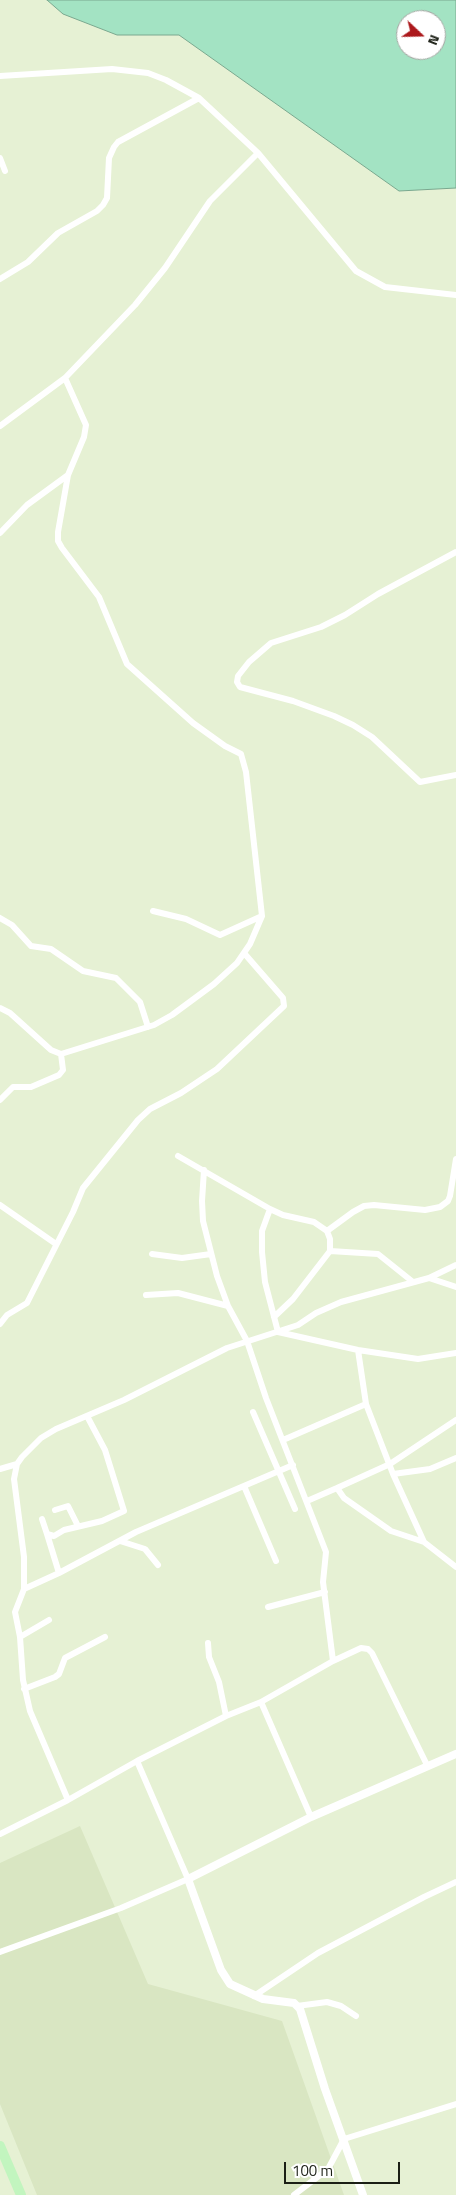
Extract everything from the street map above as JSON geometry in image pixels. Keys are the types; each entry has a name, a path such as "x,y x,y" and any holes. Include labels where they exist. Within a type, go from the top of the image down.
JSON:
{"main road":[{"path":"0,2146 21,2195"}],"street":[{"path":"0,76 127,69 148,73 166,80 199,98 258,153 361,275 385,287 456,295"},
{"path":"0,279 28,262 58,233 97,212 106,198 109,158 118,142 199,98"},
{"path":"0,426 65,378 146,292 210,201 258,153"},
{"path":"0,158 5,171"},
{"path":"0,1008 10,1013 50,1050 62,1054 148,1027 172,1015 214,984 237,963 262,916 243,758 238,751 225,746 193,723 125,661 99,597 58,541 68,475 84,437 86,425 65,378"},
{"path":"0,533 27,505 68,475"},
{"path":"456,552 321,627 271,643 249,662 238,676 237,682 240,687 293,701 334,716 359,728 372,737 420,782 456,775"},
{"path":"153,911 186,919 220,935 262,916"},
{"path":"0,918 12,925 31,946 51,949 84,971 116,978 140,1002 148,1027"},
{"path":"0,1324 6,1315 27,1302 88,1181 144,1114 217,1070 284,1006 284,998 244,953"},
{"path":"0,1100 13,1087 32,1087 59,1075 63,1070 62,1054"},
{"path":"178,1156 270,1209 283,1215 314,1222 327,1231 330,1239 330,1251 293,1298 274,1317"},
{"path":"327,1231 364,1206 374,1205 425,1210 445,1204 450,1196 456,1159"},
{"path":"204,1170 202,1213 211,1254 228,1306 246,1340 266,1398 326,1552 323,1578 333,1661"},
{"path":"0,1205 56,1244"},
{"path":"270,1209 262,1231 262,1252 265,1282 278,1332"},
{"path":"330,1251 378,1254 413,1282"},
{"path":"152,1254 182,1258 211,1254"},
{"path":"68,1800 30,1711 24,1689 16,1608 24,1589 24,1557 14,1479 17,1464 29,1449 56,1428 124,1400 227,1348 246,1340 298,1325 316,1313 341,1302 429,1278 456,1265"},
{"path":"429,1278 456,1287"},
{"path":"146,1295 178,1294 228,1306"},
{"path":"278,1332 358,1350 418,1359 456,1353"},
{"path":"358,1350 366,1404 393,1474 424,1542"},
{"path":"283,1440 366,1404"},
{"path":"253,1412 294,1509"},
{"path":"47,1534 54,1536 78,1526 102,1521 123,1512 125,1509 105,1450 87,1416"},
{"path":"307,1501 390,1464 456,1420"},
{"path":"393,1474 430,1469 456,1458"},
{"path":"0,1469 17,1464"},
{"path":"24,1589 59,1573 136,1532 293,1465"},
{"path":"244,1486 276,1561"},
{"path":"337,1488 344,1498 391,1531 424,1542 456,1567"},
{"path":"54,1510 68,1506 78,1526"},
{"path":"42,1519 59,1573"},
{"path":"120,1541 144,1549 158,1565"},
{"path":"268,1607 325,1592"},
{"path":"20,1637 48,1620"},
{"path":"24,1689 55,1677 59,1674 65,1658 105,1637"},
{"path":"208,1643 209,1657 219,1682 226,1716"},
{"path":"0,1834 68,1800 137,1761 226,1716 261,1702 333,1661 361,1648 370,1651 427,1766"},
{"path":"261,1702 311,1817"},
{"path":"0,1952 121,1908 188,1879 311,1817 456,1754"},
{"path":"137,1761 188,1879 226,1979 235,1988 254,1996 289,2002 297,2006 327,2002 341,2006 356,2016"},
{"path":"254,1996 318,1953 456,1882"},
{"path":"297,2006 324,2089 344,2139 363,2195"},
{"path":"294,2195 328,2169 344,2139 456,2104"}],"shaded area":[{"path":"47,0 456,0 456,188 399,191 179,35 117,35 63,14"},
{"path":"80,1826 148,1984 282,2021 344,2195 37,2195 0,2104 0,1863"}]}
